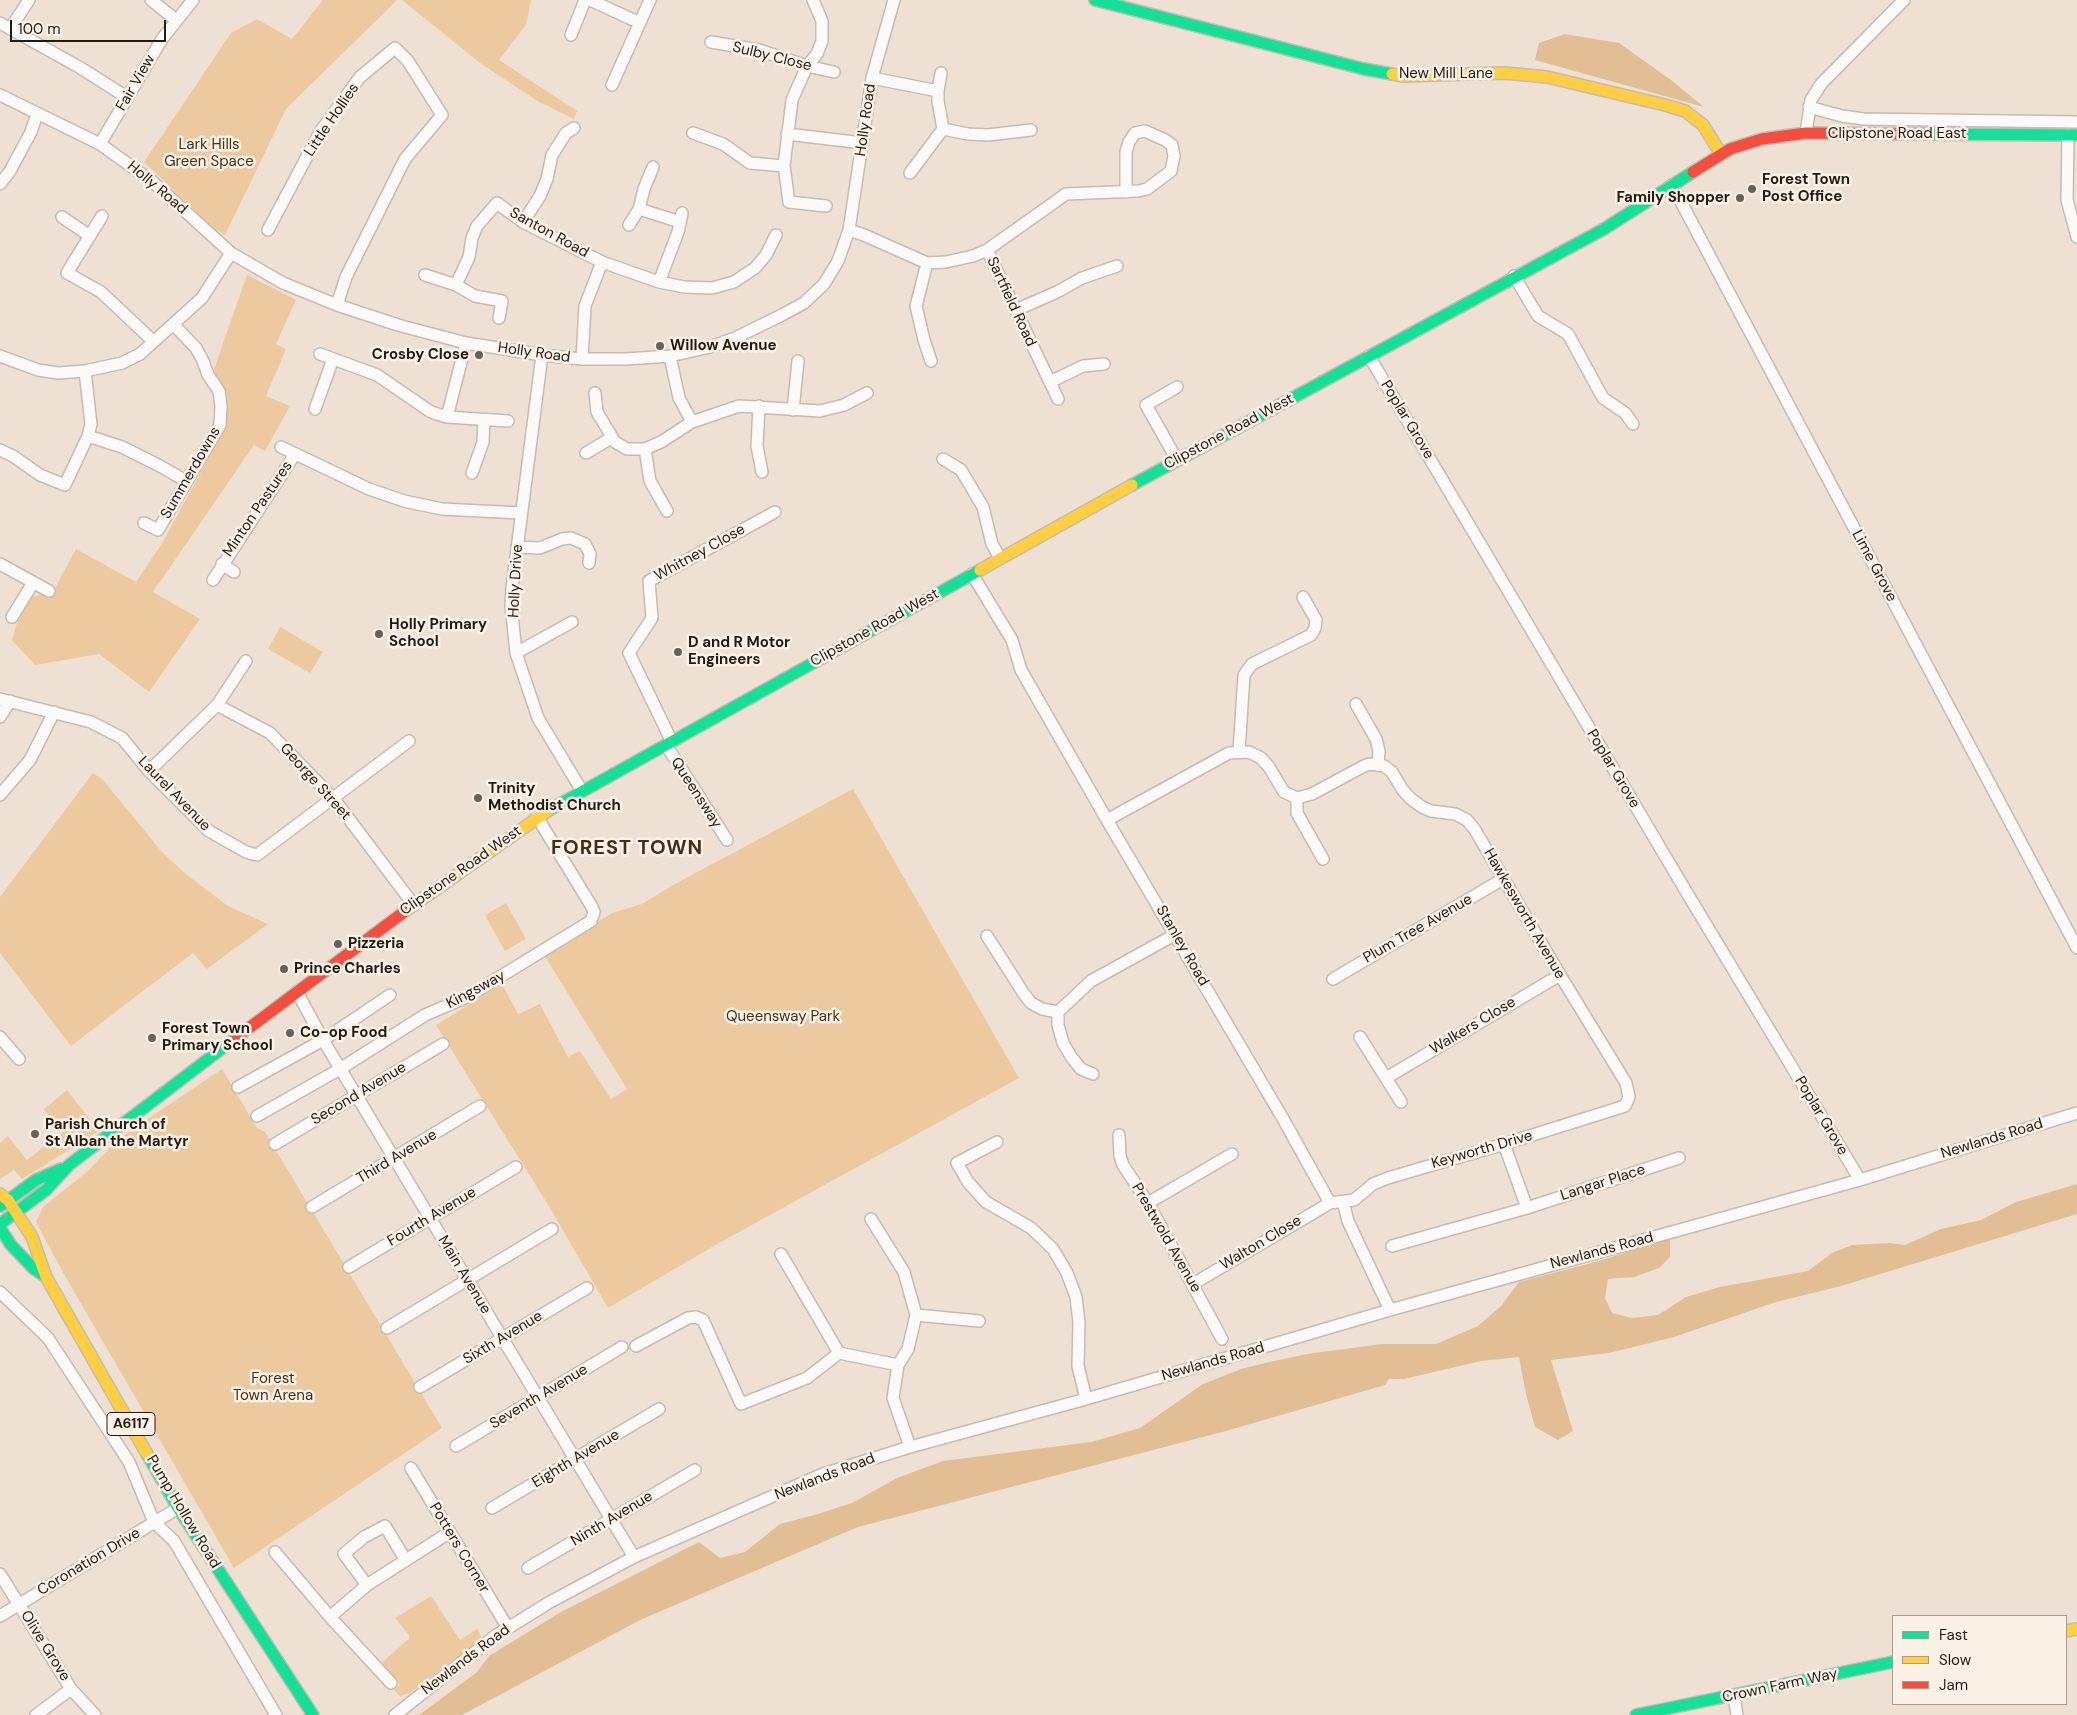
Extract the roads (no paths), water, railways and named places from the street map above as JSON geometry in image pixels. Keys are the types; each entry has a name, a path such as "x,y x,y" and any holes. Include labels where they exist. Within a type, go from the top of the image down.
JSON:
{"main road":[{"name":"New Mill Lane","path":"1095,0 1364,69 1402,76 1505,73 1547,77 1665,105 1685,112 1703,125 1721,154"},
{"name":"Clipstone Road East","path":"1721,154 1730,149 1762,139 1806,134 2072,135"},
{"name":"Clipstone Road West","path":"6,1220 46,1190 69,1165 413,904 537,817 1177,460 1604,229 1721,154"},
{"name":"Clipstone Road West","path":"3,1200 36,1180 69,1165"},
{"path":"3,1200 6,1220"},
{"name":"Pump Hollow Road","path":"6,1220 11,1245 33,1268 46,1277"},
{"name":"Pump Hollow Road","path":"6,1220 32,1237 46,1277 178,1508 313,1715"},
{"path":"6,1254 33,1268"},
{"name":"Crown Farm Way","path":"1636,1715 1892,1662"}],"street":[{"path":"29,0 5,26 128,98"},
{"path":"151,0 176,20"},
{"name":"Fair View","path":"100,144 162,38 193,0"},
{"path":"571,35 585,0"},
{"path":"590,0 640,23"},
{"path":"612,85 650,0"},
{"path":"813,0 822,21 822,41 816,54 807,66 792,100 784,166 789,202 826,206"},
{"name":"Holly Road","path":"0,95 100,144 153,182 231,254 284,283 337,305 398,325 466,343 542,355 582,359 670,356 710,347 735,338 782,316 804,303 824,284 838,261 849,230 872,78 894,0"},
{"path":"1806,134 1808,107 1821,84 1904,0"},
{"name":"Sulby Close","path":"711,42 758,50 807,66 834,72"},
{"name":"Little Hollies","path":"268,230 326,124 360,77 395,48 408,61 442,115 405,159 346,277 337,305"},
{"path":"910,173 943,129 938,101 941,73"},
{"path":"872,78 938,91"},
{"name":"Clipstone Road East","path":"1808,107 1842,116 1864,119 2077,122"},
{"path":"0,184 10,171 31,132 38,114"},
{"path":"523,222 540,196 547,179 552,156 566,133 574,128"},
{"path":"943,129 968,134 988,135 1030,130"},
{"path":"849,230 927,263 946,262 987,250 1066,194 1126,192 1147,189 1172,171 1174,156 1172,145 1146,131 1136,133 1129,142 1126,152 1126,192"},
{"path":"694,133 723,144 750,163 784,166"},
{"path":"787,134 863,143"},
{"path":"2072,135 2067,200 2077,237"},
{"path":"629,225 639,209 653,166"},
{"name":"Lime Grove","path":"1672,184 2077,948"},
{"name":"Santon Road","path":"456,285 469,257 476,226 496,203 523,222 602,262 659,282 684,287 712,288 734,282 755,268 766,255 776,236"},
{"path":"639,209 681,218 659,282"},
{"path":"102,216 67,273 101,292 153,341"},
{"path":"62,217 90,236"},
{"name":"Sartfield Road","path":"987,250 1058,399"},
{"path":"0,356 38,370 58,373 86,371 128,360 140,354 202,298 231,254"},
{"name":"Santon Road","path":"582,359 585,306 602,262"},
{"path":"927,263 916,306 931,360"},
{"path":"1016,310 1057,292 1082,278 1117,266"},
{"path":"425,275 456,285 476,296 502,301 499,318"},
{"path":"1514,276 1538,316 1568,334 1603,398 1625,413 1633,424"},
{"name":"Summerdowns","path":"144,523 158,530 220,425 221,406 219,391 208,375 203,360 196,348 174,325"},
{"path":"447,417 466,343"},
{"path":"320,354 377,375 431,412 447,417 508,422"},
{"name":"Holly Drive","path":"542,355 517,547 512,605 516,653 538,718 582,791"},
{"path":"670,356 679,398 692,422"},
{"name":"Poplar Grove","path":"1369,356 1860,1180"},
{"path":"315,408 333,359"},
{"path":"793,410 798,360"},
{"path":"1050,382 1084,366 1104,364"},
{"path":"0,450 13,456 40,475 65,484 92,424 86,371"},
{"path":"1177,387 1146,405 1177,460"},
{"path":"595,393 597,412 611,438 627,449 645,449 661,442 692,422 739,406 820,411 844,405 868,393"},
{"path":"758,406 757,446 762,472"},
{"path":"472,473 484,442 484,420"},
{"path":"88,436 122,447 186,481"},
{"path":"586,453 611,438"},
{"name":"Minton Pastures","path":"281,448 369,489 404,501 442,510 521,513"},
{"path":"645,449 650,481 667,511"},
{"name":"Minton Pastures","path":"213,580 295,454"},
{"path":"943,458 960,470 982,507 992,544 1000,558"},
{"name":"Whitney Close","path":"669,743 630,652 652,618 648,581 775,512"},
{"path":"517,547 546,547 562,539 571,538 585,544 590,554 589,563"},
{"path":"0,564 49,591"},
{"name":"Minton Pastures","path":"222,564 234,572"},
{"name":"Stanley Road","path":"972,574 1012,640 1021,670 1107,820 1176,934 1330,1203"},
{"path":"12,617 33,583"},
{"path":"1239,751 1244,675 1252,664 1311,635 1315,628 1316,620 1304,597"},
{"path":"516,653 572,622"},
{"path":"149,771 217,705 246,660"},
{"path":"0,717 5,700"},
{"name":"Laurel Avenue","path":"5,700 91,722 122,738 149,771 209,831 246,852 257,855 409,741"},
{"path":"1107,820 1220,756 1239,751 1249,752 1261,758 1269,767 1284,792 1297,798 1312,794 1362,767 1378,764 1379,751 1376,739 1356,704"},
{"name":"George Street","path":"217,705 270,733 334,798 413,904"},
{"path":"0,795 30,760 54,712"},
{"name":"Queensway","path":"669,743 727,840"},
{"name":"Hawkesworth Avenue","path":"1378,764 1392,772 1402,789 1411,799 1431,811 1455,814 1467,820 1475,830 1626,1083 1629,1097 1625,1106"},
{"path":"1297,798 1297,814 1323,859"},
{"name":"Kingsway","path":"257,1116 340,1069 425,1015 468,997 591,921 594,912 592,907 537,817"},
{"name":"Plum Tree Avenue","path":"1332,979 1503,879"},
{"path":"1093,1074 1081,1069 1063,1043 1058,1025 1058,1012 1091,981 1176,934"},
{"path":"987,936 1031,1003 1042,1009 1058,1012"},
{"name":"Walkers Close","path":"1386,1078 1560,975"},
{"name":"Main Avenue","path":"297,992 340,1069 634,1557"},
{"path":"238,1087 323,1040 390,995"},
{"path":"0,1037 20,1059"},
{"path":"1360,1037 1401,1102"},
{"name":"Second Avenue","path":"275,1144 443,1044"},
{"name":"Third Avenue","path":"312,1207 480,1106"},
{"name":"Keyworth Drive","path":"1343,1202 1354,1200 1373,1184 1388,1178 1625,1106"},
{"name":"Newlands Road","path":"395,1715 494,1636 550,1602 634,1557 823,1474 910,1447 1086,1399 1390,1310 1860,1180 2077,1113"},
{"name":"Prestwold Avenue","path":"1119,1135 1120,1156 1123,1165 1148,1204 1222,1339"},
{"path":"998,1142 957,1163 968,1182 986,1202 1032,1228 1053,1249 1067,1273 1076,1297 1079,1322 1078,1366 1086,1399"},
{"path":"1504,1144 1527,1208"},
{"path":"1148,1204 1232,1154"},
{"name":"Langar Place","path":"1392,1246 1527,1208 1679,1158"},
{"name":"Fourth Avenue","path":"349,1267 516,1167"},
{"path":"1330,1203 1343,1202 1348,1221 1390,1310"},
{"name":"Walton Close","path":"1192,1284 1330,1203"},
{"path":"871,1219 904,1272 916,1315 908,1349 898,1365 893,1398 910,1447"},
{"path":"387,1328 552,1229"},
{"path":"781,1254 840,1353 898,1365"},
{"name":"Sixth Avenue","path":"420,1387 587,1288"},
{"name":"Pump Hollow Road","path":"0,1292 48,1338 129,1462 154,1522 174,1540 276,1715"},
{"path":"916,1315 979,1321"},
{"path":"636,1346 688,1318 696,1317 703,1320 741,1404 807,1378 840,1353"},
{"name":"Seventh Avenue","path":"456,1446 622,1347"},
{"name":"Eighth Avenue","path":"492,1508 659,1409"},
{"name":"Potters Corner","path":"411,1468 508,1628"},
{"name":"Ninth Avenue","path":"528,1568 695,1470"},
{"name":"Coronation Drive","path":"0,1616 178,1508"},
{"path":"367,1585 344,1554 364,1536 385,1526 405,1559"},
{"path":"330,1617 367,1585 450,1532"},
{"path":"275,1552 330,1617 391,1683"},
{"name":"Olive Grove","path":"0,1574 71,1689 94,1715"},
{"path":"36,1715 71,1689"},
{"path":"1734,1696 1737,1715"}],"place":[{"name":"Forest Town Post Office","path":"1752,189"},
{"name":"Family Shopper","path":"1740,198"},
{"name":"Willow Avenue","path":"660,346"},
{"name":"Crosby Close","path":"479,355"},
{"name":"Holly Primary School","path":"379,634"},
{"name":"D and R Motor Engineers","path":"678,652"},
{"name":"Trinity Methodist Church","path":"478,798"},
{"name":"Pizzeria","path":"338,944"},
{"name":"Prince Charles","path":"284,969"},
{"name":"Co-op Food","path":"290,1033"},
{"name":"Forest Town Primary School","path":"152,1038"},
{"name":"Parish Church of St Alban the Martyr","path":"35,1134"}],"district":[{"name":"FOREST TOWN","path":"627,849"}],"park label":[{"name":"Lark Hills Green Space","path":"209,154"},
{"name":"Queensway Park","path":"783,1017"},
{"name":"Forest Town Arena","path":"273,1388"}]}
